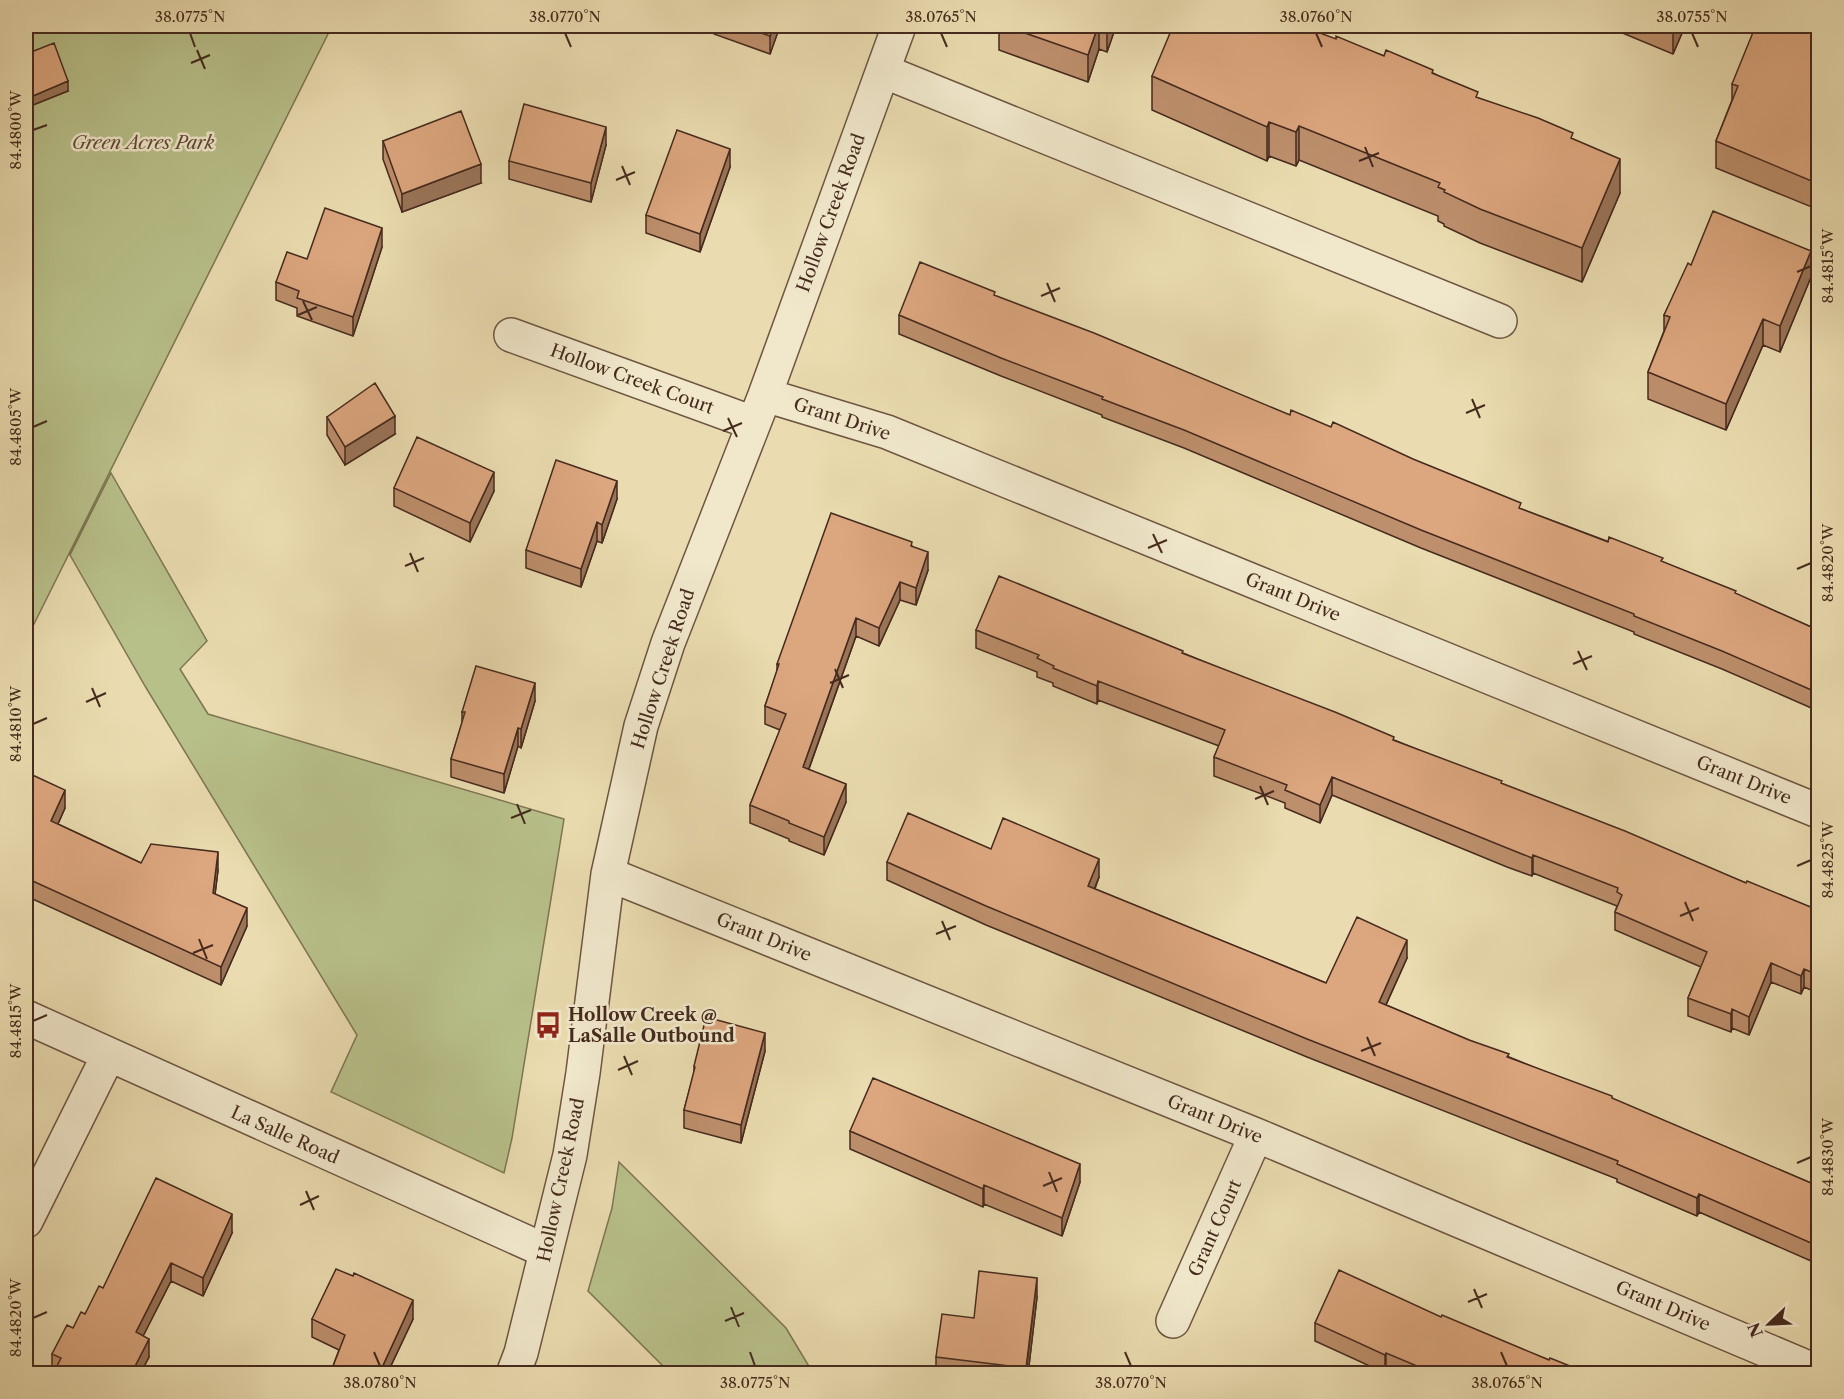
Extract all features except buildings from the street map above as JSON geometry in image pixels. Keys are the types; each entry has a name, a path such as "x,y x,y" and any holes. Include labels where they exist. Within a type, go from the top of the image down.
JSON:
{"street":[{"name":"Hollow Creek Road","path":"513,1374 521,1353 570,1155 583,1073 608,874 645,716 668,643 759,409 899,26"},
{"path":"883,71 1500,321"},
{"name":"Hollow Creek Court","path":"512,335 759,409"},
{"name":"Grant Drive","path":"759,409 887,432 1818,811"},
{"name":"Grant Drive","path":"608,874 1256,1135 1818,1372"},
{"name":"La Salle Road","path":"26,1017 108,1056 546,1251"},
{"path":"26,1221 108,1056"},
{"name":"Grant Court","path":"1173,1321 1256,1135"}],"green space":[{"name":"Green Acres Park","path":"26,26 332,26 26,640"},
{"path":"111,473 207,641 180,669 208,714 564,819 512,1138 504,1173 331,1092 357,1035 145,686 70,555"},
{"path":"619,1162 786,1328 813,1373 670,1373 588,1291 612,1208"}],"place":[{"name":"Hollow Creek @ LaSalle Outbound","path":"548,1025"}]}
